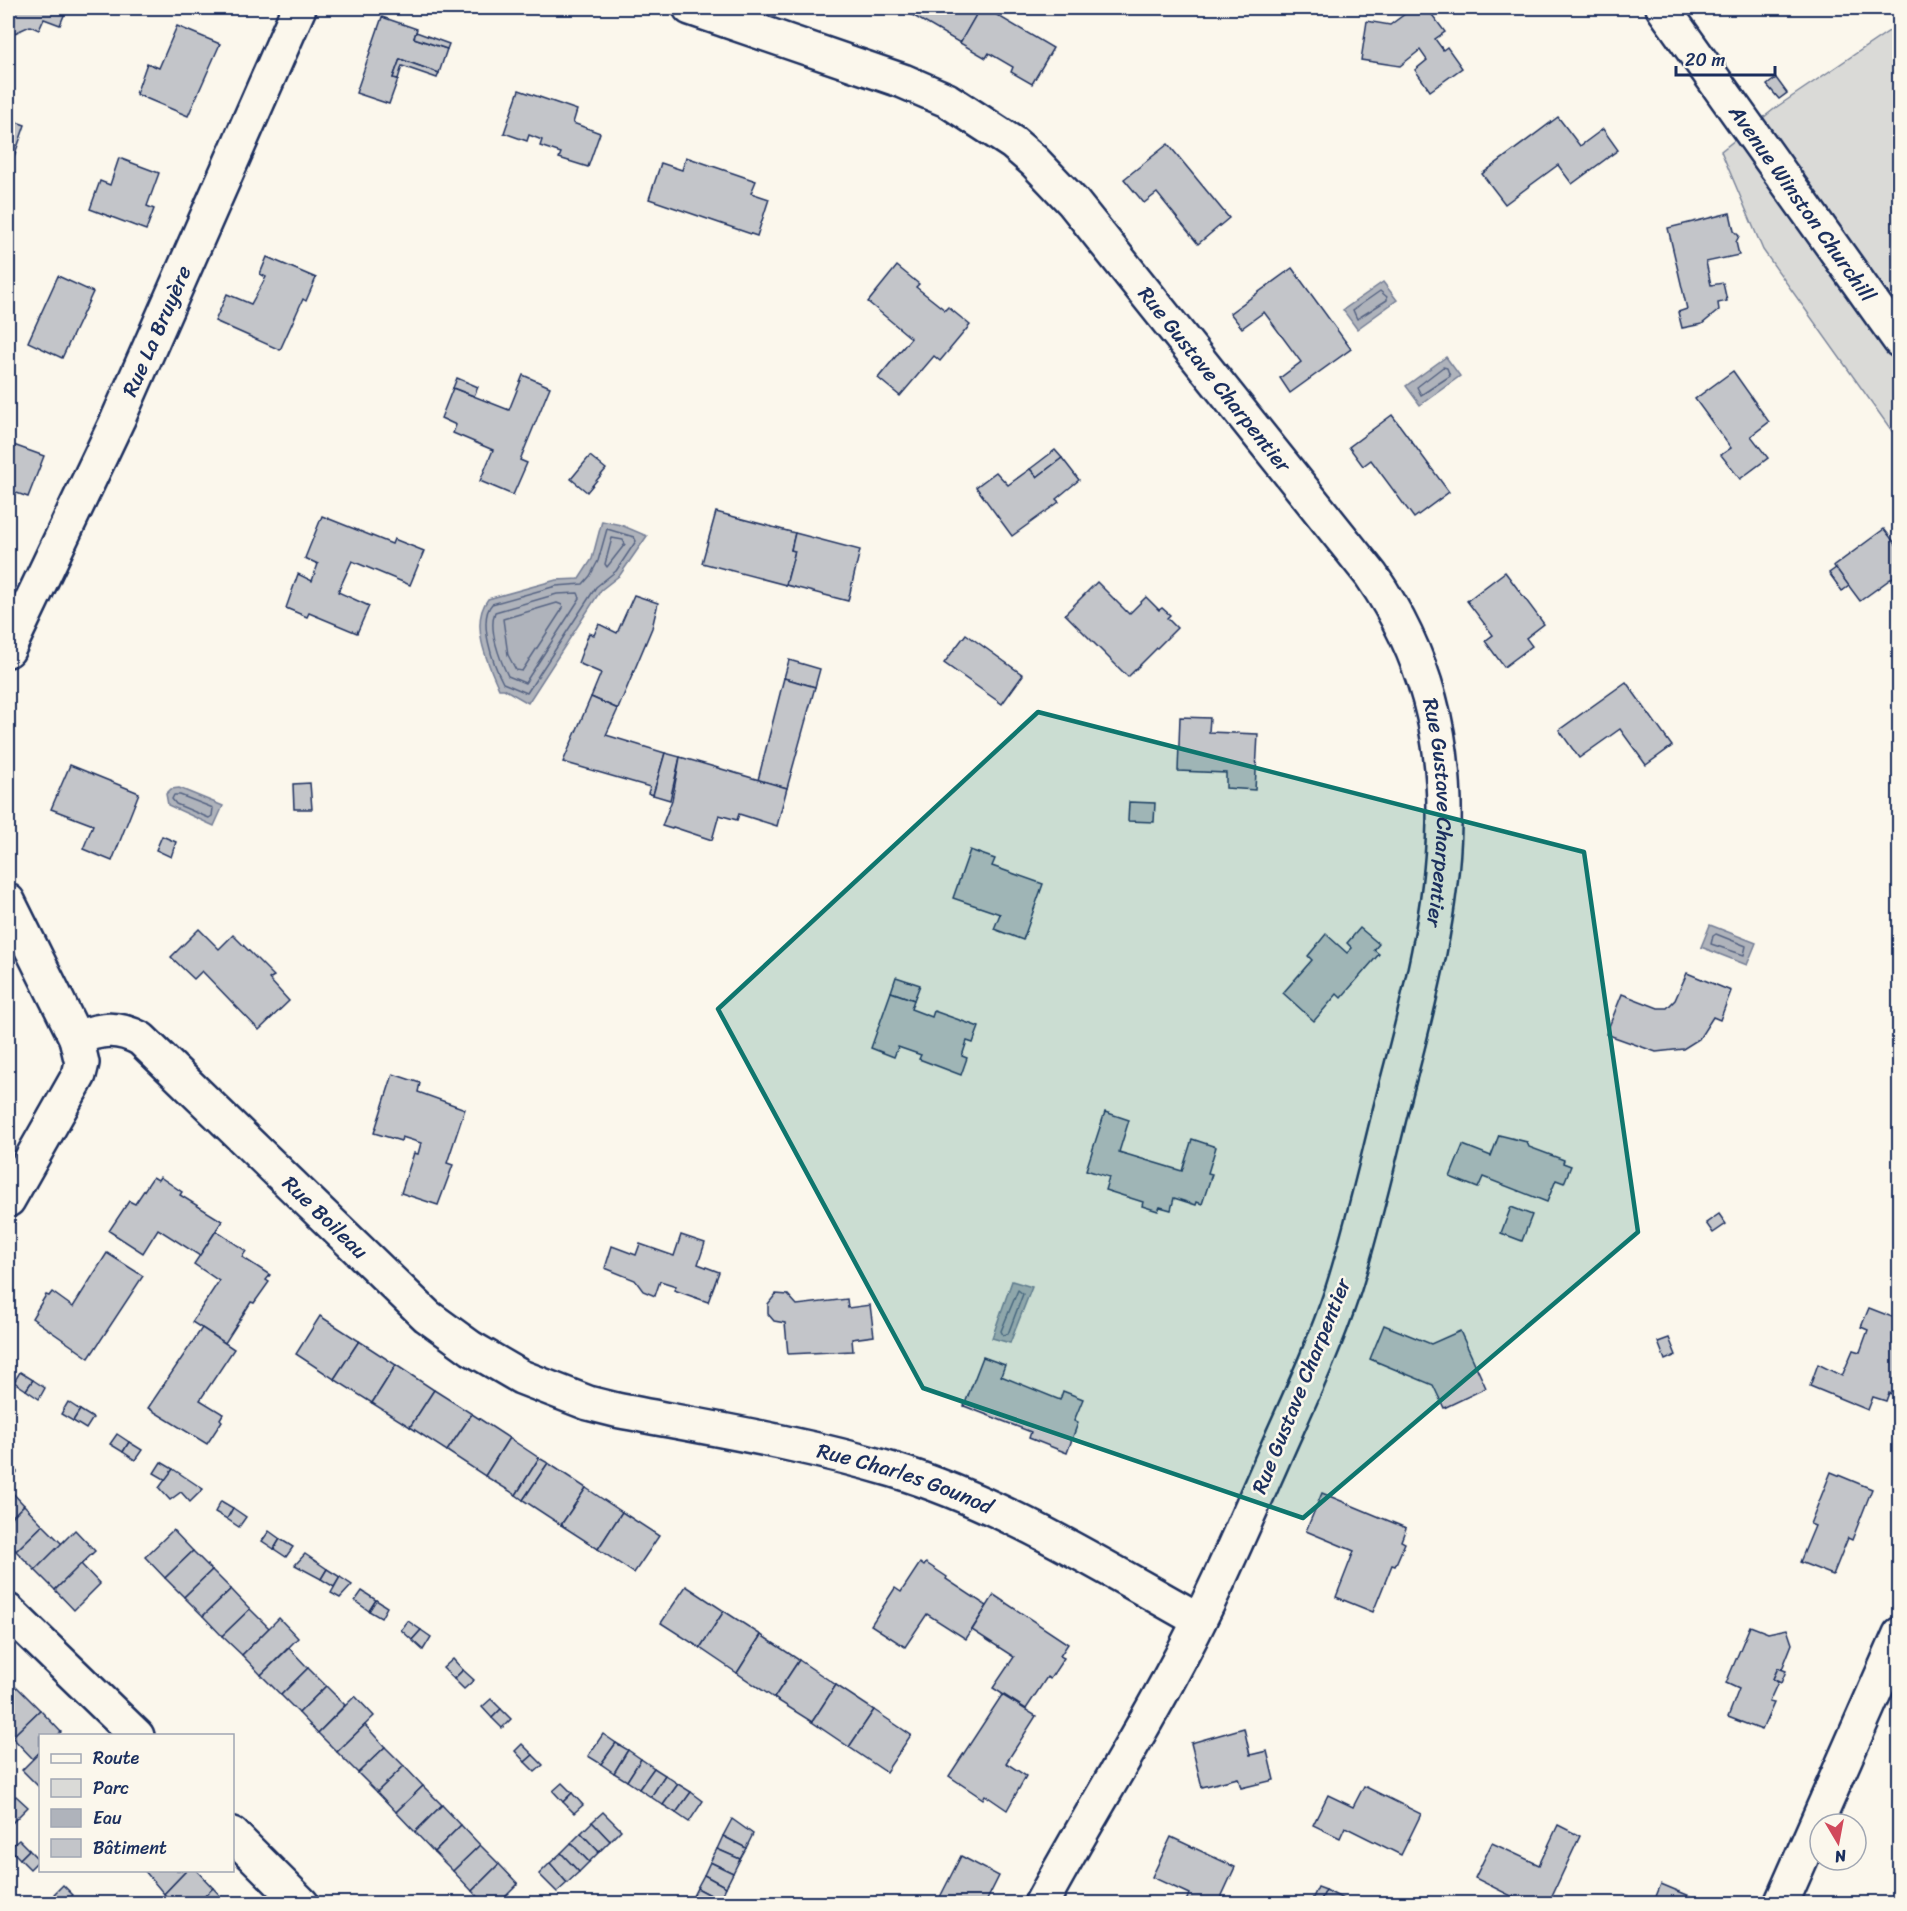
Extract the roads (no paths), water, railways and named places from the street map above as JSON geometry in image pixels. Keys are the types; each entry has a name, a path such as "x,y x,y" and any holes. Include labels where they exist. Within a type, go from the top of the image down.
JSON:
{"street":[{"name":"Rue La Bruyère","path":"8,650 132,388 299,8"},
{"name":"Rue Gustave Charpentier","path":"690,8 927,90 972,115 1034,161 1074,202 1371,575 1395,613 1414,650 1432,705 1441,765 1443,862 1426,975 1341,1296 1236,1545 1199,1620 1169,1679 1041,1904"},
{"name":"Avenue Winston Churchill","path":"1663,8 1899,341"},
{"path":"8,901 76,1038 82,1063 79,1075 8,1200"},
{"name":"Rue Boileau","path":"76,1038 103,1029 116,1029 141,1040 427,1316 471,1348 521,1377 588,1403"},
{"name":"Rue Charles Gounod","path":"588,1403 798,1444 894,1470 1021,1521 1199,1620"},
{"path":"8,1611 135,1734"},
{"path":"1781,1904 1899,1634"},
{"path":"234,1836 302,1904"}],"water":[{"path":"1383,282 1397,300 1357,329 1343,310"},
{"path":"1446,357 1460,376 1420,405 1406,386"},
{"path":"602,521 621,525 647,536 620,575 601,590 528,703 504,689 499,689 482,644 480,632 480,620 488,599 556,580 579,579 592,559"},
{"path":"179,788 223,806 214,826 168,805 166,794 171,789"},
{"path":"1710,925 1756,943 1747,965 1701,947"},
{"path":"1012,1281 1032,1287 1010,1343 992,1338"}]}
